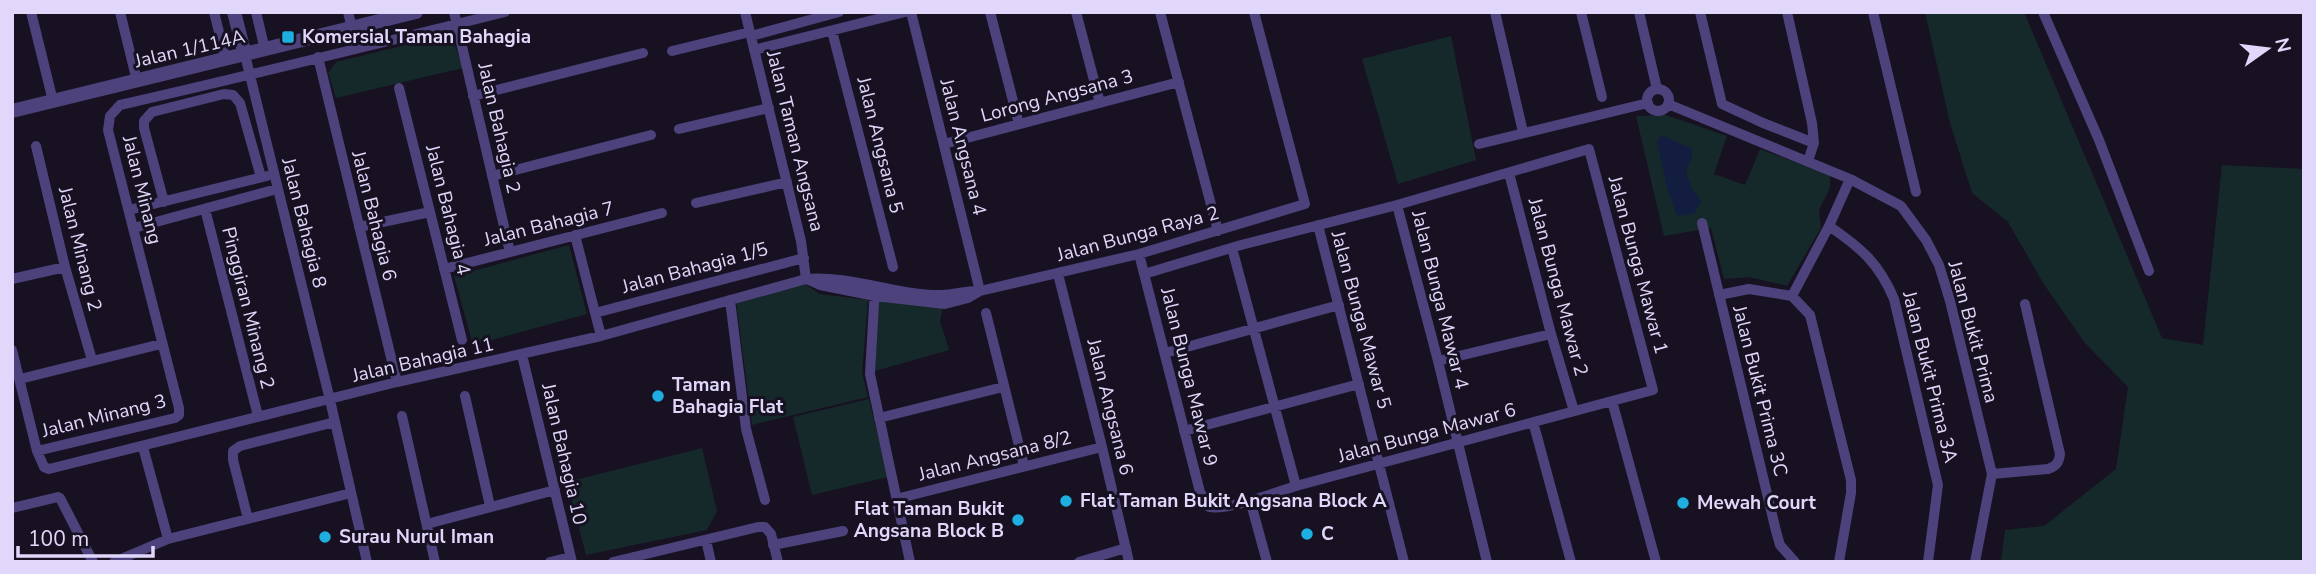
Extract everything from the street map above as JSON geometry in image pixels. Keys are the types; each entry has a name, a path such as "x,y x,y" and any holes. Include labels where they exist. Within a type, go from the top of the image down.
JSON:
{"street":[{"path":"31,12 53,101"},
{"path":"120,12 137,81"},
{"path":"214,12 226,60"},
{"path":"234,12 245,55"},
{"path":"256,12 265,50"},
{"path":"348,12 352,28"},
{"name":"Jalan 1/114A","path":"12,111 352,28 368,18 416,12"},
{"name":"Jalan Bahagia 2","path":"454,12 510,252"},
{"path":"249,76 505,12"},
{"name":"Jalan Taman Angsana","path":"745,12 787,182 806,279"},
{"path":"672,51 839,12"},
{"path":"754,50 908,12"},
{"name":"Jalan Angsana 4","path":"908,12 980,291"},
{"path":"990,12 1019,124"},
{"path":"1076,12 1100,103"},
{"path":"1160,12 1218,231"},
{"name":"Jalan Bunga Raya 2","path":"806,279 820,285 945,304 968,298 980,291 1139,254 1305,204 1254,12"},
{"path":"1495,12 1523,132"},
{"path":"1581,12 1602,97"},
{"path":"1639,12 1657,89"},
{"path":"1700,12 1722,104 1814,143"},
{"path":"1787,12 1812,123 1814,143 1808,161"},
{"path":"1873,12 1916,192"},
{"path":"2043,12 2099,140 2149,271"},
{"name":"Jalan Angsana 5","path":"832,31 893,267"},
{"path":"474,96 643,53"},
{"name":"Jalan Bahagia 8","path":"245,55 367,562"},
{"name":"Jalan Bahagia 6","path":"318,57 397,382"},
{"name":"Jalan Minang","path":"179,415 108,130 110,116 120,105 249,76"},
{"name":"Lorong Angsana 3","path":"944,144 1179,82"},
{"name":"Jalan Bahagia 4","path":"399,88 462,340"},
{"path":"1657,89 1667,93 1668,104 1663,109 1656,110 1648,103 1650,92 1657,89"},
{"path":"164,202 144,128 144,121 152,112 224,94 233,95 240,103 261,177"},
{"path":"1479,144 1648,103"},
{"name":"Jalan Bukit Prima","path":"1668,104 1850,179 1901,206 1926,240 1939,265 1992,474 1975,562"},
{"path":"679,129 769,108"},
{"path":"492,176 651,135"},
{"name":"Jalan Minang 2","path":"36,146 65,267 92,360"},
{"name":"Jalan Bunga Mawar 1","path":"1509,173 1590,149 1653,390"},
{"path":"1144,274 1509,173"},
{"name":"Jalan Bunga Mawar 2","path":"1509,173 1574,411"},
{"path":"129,210 273,174"},
{"path":"1792,296 1850,179"},
{"path":"696,203 787,182"},
{"path":"134,228 277,189"},
{"name":"Jalan Bunga Mawar 4","path":"1397,205 1487,562"},
{"name":"Pinggiran Minang 2","path":"205,209 258,416"},
{"path":"359,227 430,212"},
{"name":"Jalan Bahagia 7","path":"444,269 662,213"},
{"name":"Jalan Bukit Prima 3C","path":"1702,223 1776,531 1780,545 1795,562"},
{"name":"Jalan Bunga Mawar 5","path":"1318,225 1404,562"},
{"name":"Jalan Bukit Prima 3A","path":"1829,226 1871,258 1888,283 1894,299 1938,485 1927,562"},
{"path":"575,235 601,336"},
{"path":"1232,248 1296,486"},
{"name":"Jalan Bunga Mawar 9","path":"1139,254 1200,492 1209,507"},
{"name":"Jalan Bahagia 1/5","path":"595,313 804,258"},
{"path":"12,279 65,267"},
{"name":"Jalan Angsana 6","path":"1058,274 1129,562"},
{"name":"Jalan Bahagia 11","path":"37,451 46,470 397,382 601,336 806,279"},
{"path":"1719,295 1749,289 1792,296 1810,315 1852,480 1839,562"},
{"path":"875,292 870,374 910,562"},
{"path":"730,300 746,429 765,500"},
{"path":"1992,474 2048,469 2059,461 2060,454 2025,304"},
{"path":"1165,353 1339,305"},
{"path":"985,313 1024,466"},
{"path":"1438,360 1551,334"},
{"path":"20,379 161,344"},
{"path":"12,350 37,451"},
{"name":"Jalan Bahagia 10","path":"522,355 571,559"},
{"path":"1184,431 1359,384"},
{"path":"879,418 1003,387"},
{"name":"Jalan Bunga Mawar 6","path":"1209,507 1250,500 1653,390"},
{"path":"465,396 490,506"},
{"path":"1612,401 1656,562"},
{"name":"Jalan Minang 3","path":"37,451 179,415"},
{"path":"402,416 435,562"},
{"path":"248,519 233,451 240,446 335,422"},
{"path":"1535,429 1571,562"},
{"path":"143,447 168,539"},
{"name":"Jalan Angsana 8/2","path":"897,499 1102,447"},
{"path":"427,524 555,490"},
{"path":"114,562 168,539 351,493"},
{"path":"12,508 60,498 93,562"},
{"path":"1250,500 1267,562"},
{"path":"613,562 641,558 765,527 771,534 778,562"},
{"path":"774,545 843,531"},
{"path":"706,540 710,562"},
{"path":"1079,562 1126,548"},
{"path":"550,562 571,559"}],"green space":[{"path":"1925,12 2024,12 2162,338 2203,345 2222,165 2304,169 2304,562 2001,562 2005,530 2044,526 2116,469 2128,387 2085,343 2043,283 2008,222 1972,193 1950,123"},
{"path":"451,34 463,68 336,98 328,73 336,62"},
{"path":"1451,36 1476,160 1398,184 1362,59"},
{"path":"1666,115 1727,136 1714,174 1745,185 1760,149 1830,175 1830,188 1819,210 1821,228 1787,286 1749,277 1724,279 1711,228 1664,236 1636,116"},
{"path":"569,245 587,314 473,345 454,276"},
{"path":"805,284 820,294 868,300 862,372 868,397 752,425 736,301"},
{"path":"879,300 943,307 940,321 949,350 875,371"},
{"path":"869,399 888,477 812,495 793,417"},
{"path":"702,448 717,511 707,530 586,555 567,482"}],"water":[{"path":"1662,135 1692,149 1686,173 1701,201 1694,214 1677,216 1657,142"}],"place":[{"name":"Komersial Taman Bahagia","path":"288,37"},
{"name":"Taman Bahagia Flat","path":"658,396"},
{"name":"Flat Taman Bukit Angsana Block A","path":"1066,501"},
{"name":"Mewah Court","path":"1683,503"},
{"name":"Flat Taman Bukit Angsana Block B","path":"1018,520"},
{"name":"C","path":"1307,534"},
{"name":"Surau Nurul Iman","path":"325,537"}]}
